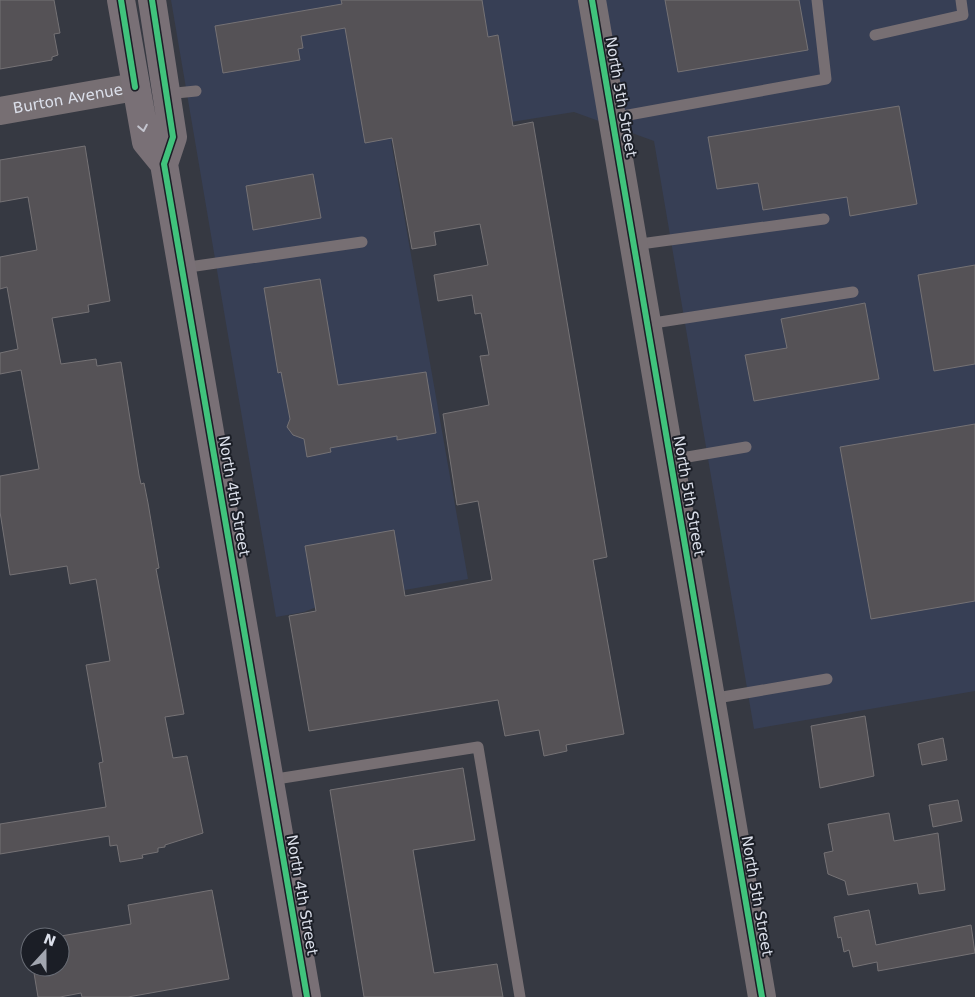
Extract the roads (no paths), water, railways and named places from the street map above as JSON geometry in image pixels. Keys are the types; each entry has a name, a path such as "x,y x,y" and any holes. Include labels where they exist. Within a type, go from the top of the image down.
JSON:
{"main road":[{"name":"North 4th Street","path":"121,0 146,142 164,164"},
{"name":"North 4th Street","path":"152,0 173,137 164,164 307,997"}],"street":[{"name":"North 5th Street","path":"592,0 762,997"},
{"name":"Burton Avenue","path":"0,111 135,87"}],"lane":[{"path":"612,118 826,79 817,0"},
{"path":"875,34 963,15 961,0"},
{"path":"166,94 196,91"},
{"path":"633,245 824,219"},
{"path":"182,268 362,242"},
{"path":"647,324 853,292"},
{"path":"670,460 746,447"},
{"path":"711,699 827,679"},
{"path":"270,780 478,747 520,997"}]}
